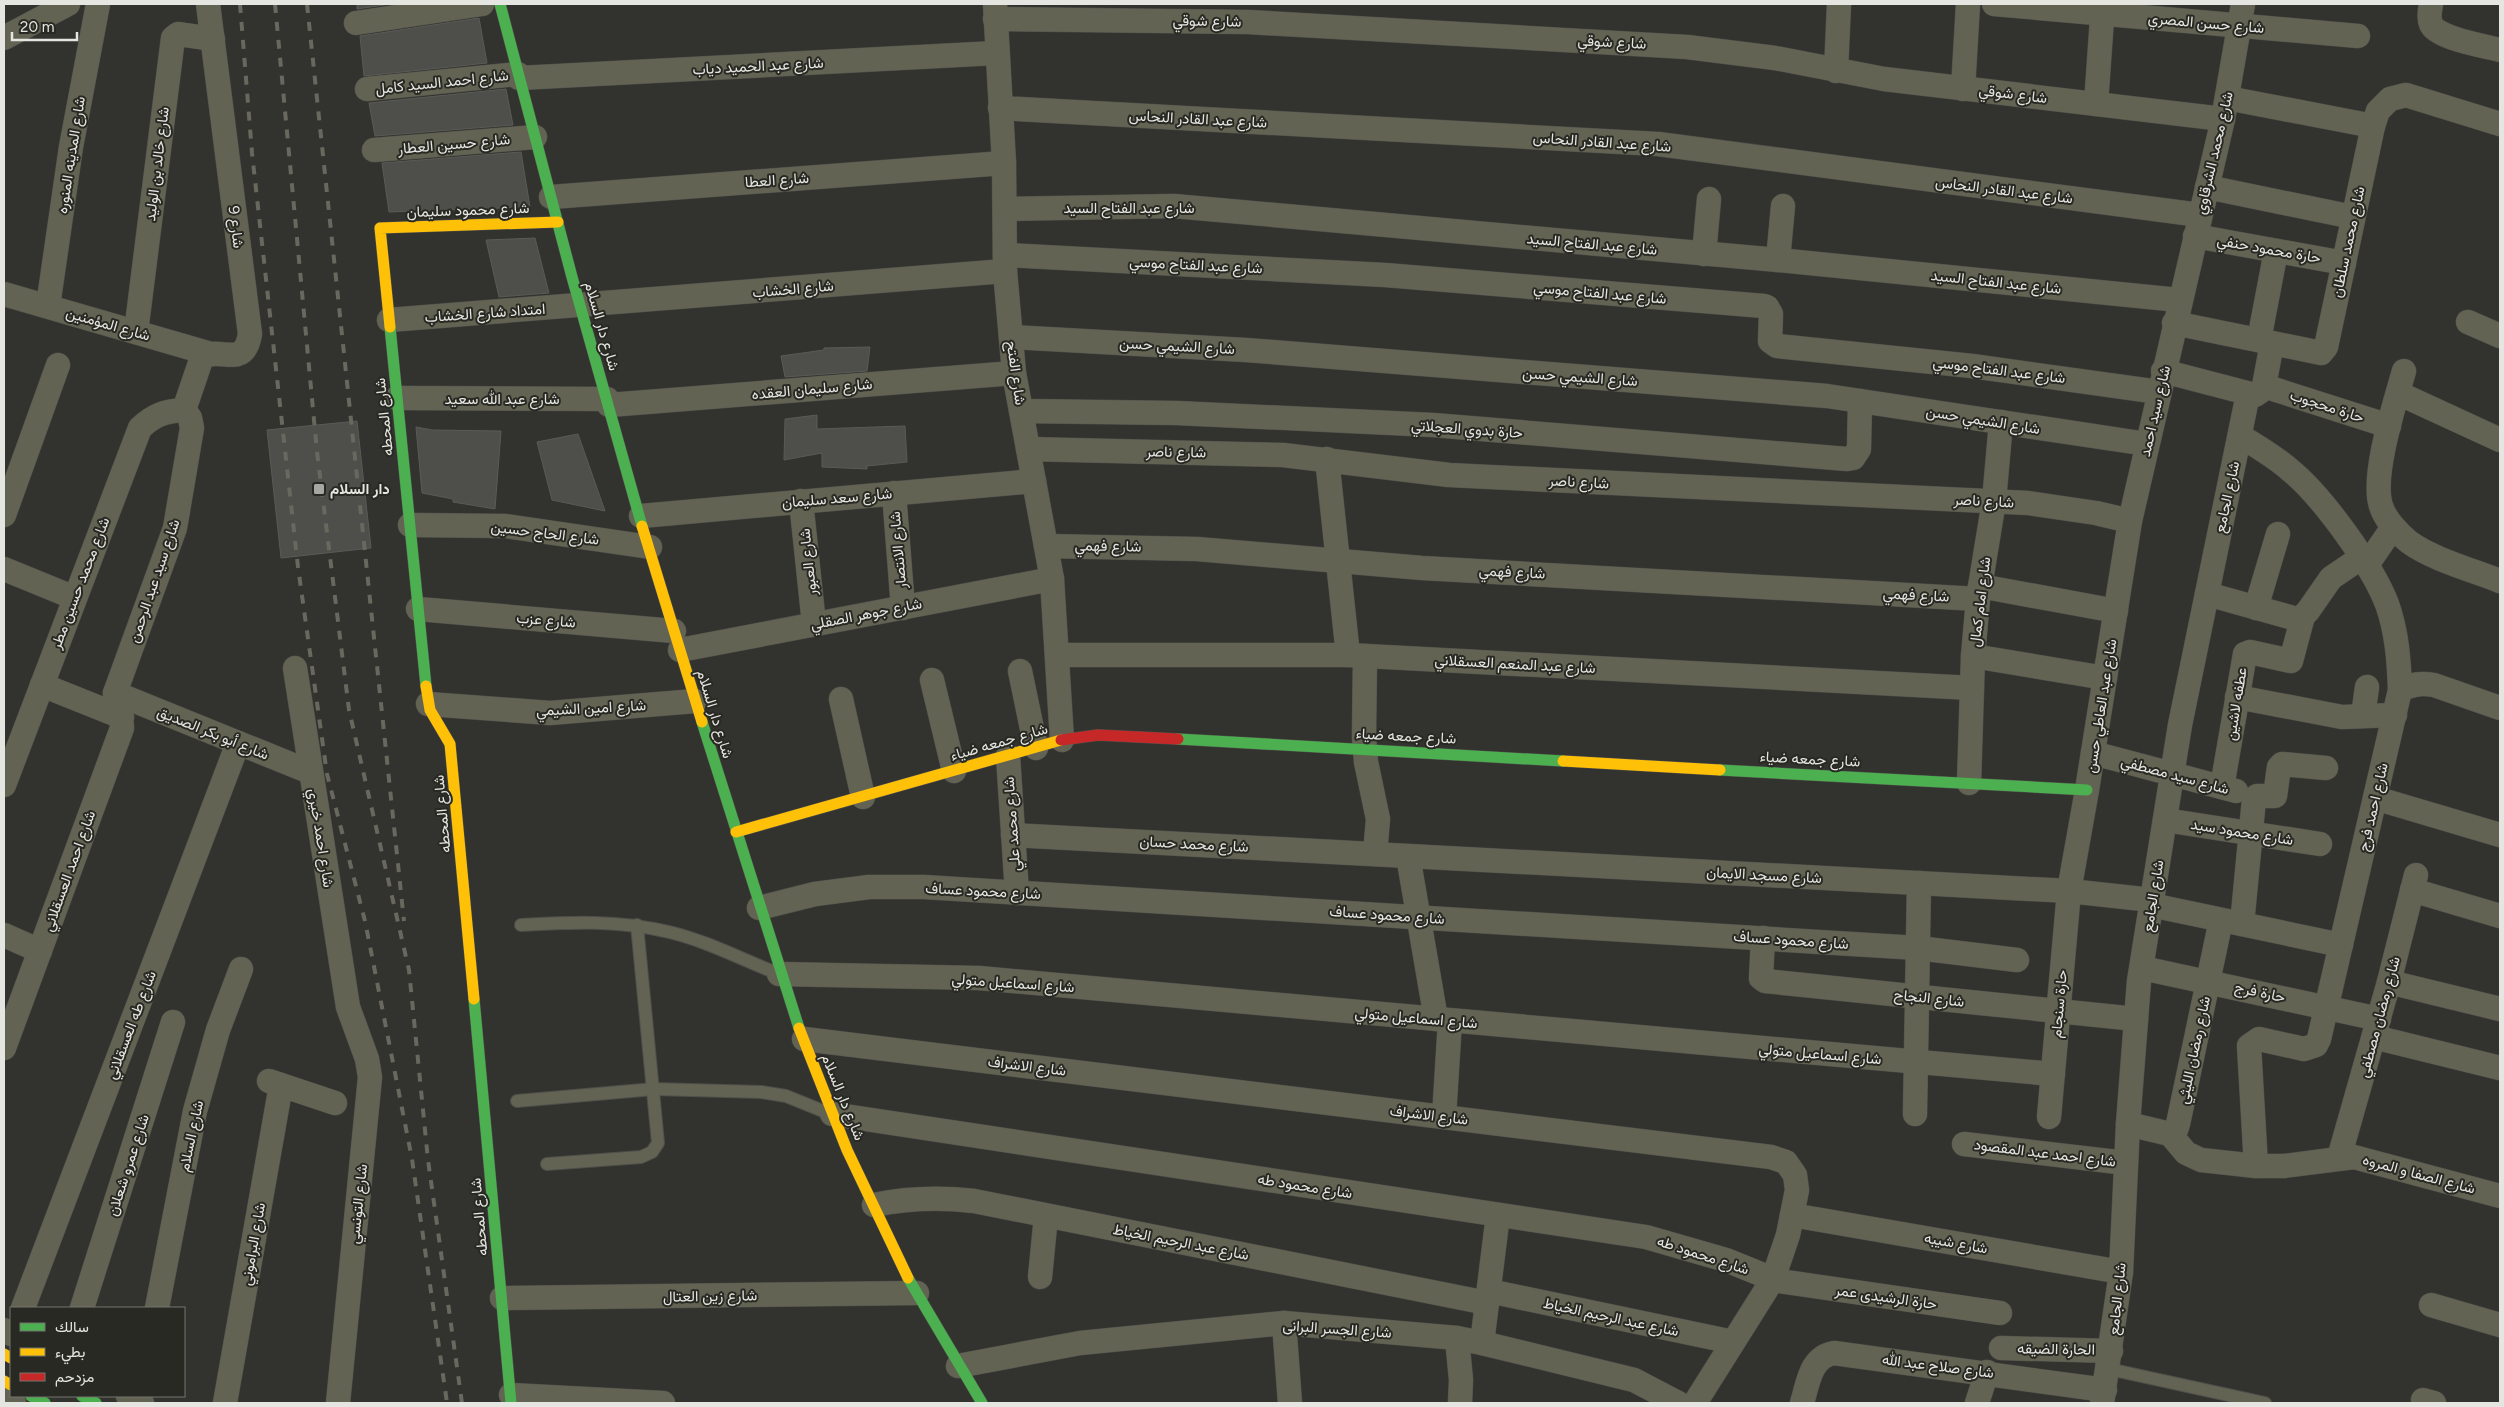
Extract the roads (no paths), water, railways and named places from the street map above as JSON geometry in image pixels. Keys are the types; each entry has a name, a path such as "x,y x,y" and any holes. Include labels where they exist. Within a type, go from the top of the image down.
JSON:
{"street":[{"path":"5,44 68,4"},
{"name":"شارع المدينه المنوره","path":"48,306 71,147 98,4"},
{"name":"شارع 9","path":"208,4 250,334 248,343 243,351 235,355 211,354"},
{"path":"356,23 482,4"},
{"name":"شارع دار السلام","path":"500,4 580,306 695,701 779,974 832,1114 874,1206 917,1294 958,1366 982,1403"},
{"path":"1836,71 1839,4"},
{"path":"1963,88 1968,4"},
{"name":"شارع حسن المصري","path":"1994,4 2241,15 2358,36"},
{"path":"2431,4 2431,25 2441,34 2500,50"},
{"path":"2096,104 2102,9"},
{"name":"شارع شوقي","path":"995,11 1248,22 1687,46 1758,55 1884,79 2096,104 2225,109 2373,126"},
{"name":"شارع الفتح","path":"995,11 1004,163 1005,263 1014,373 1052,579 1062,740"},
{"name":"شارع محمد الشرقاوي","path":"2177,311 2225,109 2241,15"},
{"name":"شارع خالد بن الوليد","path":"136,332 173,38 178,34 212,39"},
{"name":"شارع عبد الحميد دياب","path":"518,76 996,53"},
{"name":"شارع احمد السيد كامل","path":"367,89 518,76"},
{"name":"شارع محمد سلطان","path":"2177,311 2266,342 2321,353 2325,351 2373,126 2378,111 2390,100 2406,95 2500,124"},
{"name":"شارع عبد القادر النحاس","path":"1000,108 1658,144 2197,226"},
{"name":"شارع حسين العطار","path":"374,150 535,137"},
{"name":"شارع العطا","path":"551,197 1004,163"},
{"path":"2207,188 2353,217"},
{"path":"1704,254 1709,199"},
{"name":"شارع عبد الفتاح السيد","path":"1004,209 1174,206 1778,260 2177,311"},
{"path":"1778,260 1783,206"},
{"name":"شارع محمود سليمان","path":"380,228 558,222"},
{"name":"حارة محمود حنفي","path":"2197,226 2276,251 2344,263"},
{"name":"شارع المحطه","path":"380,228 428,704 431,714 448,736 450,744 511,1399"},
{"path":"2266,342 2276,251"},
{"name":"شارع الخشاب","path":"580,306 1005,263"},
{"name":"شارع عبد الفتاح موسي","path":"1005,263 1385,275 1764,306 1770,310 1771,314 1770,341 1777,346 1972,366 2161,382"},
{"name":"شارع المؤمنين","path":"4,294 211,354"},
{"name":"امتداد شارع الخشاب","path":"389,320 580,306"},
{"name":"شارع سيد احمد","path":"2130,521 2177,311"},
{"path":"2468,322 2500,336"},
{"name":"شارع الشيمي حسن","path":"1011,337 1246,350 1827,396 2147,444"},
{"name":"شارع الجامع","path":"2107,1378 2121,1272 2128,1124 2142,968 2180,725 2240,436 2256,390 2266,342"},
{"path":"184,410 200,361 202,357 211,354"},
{"path":"4,515 58,365"},
{"name":"شارع سليمان العقده","path":"608,402 1014,373"},
{"name":"حارة محجوب","path":"2161,382 2256,390 2389,426"},
{"path":"2500,440 2401,382 2389,426 2377,487 2381,507 2393,527 2409,542 2428,552 2500,580"},
{"name":"شارع عبد الله سعيد","path":"397,398 608,402"},
{"name":"حارة بدوي العجلاتي","path":"1021,411 1177,412 1433,425 1848,459 1853,458 1859,449 1860,401"},
{"name":"شارع محمد حسين مطر","path":"4,785 140,428 152,417 168,411 184,410"},
{"name":"شارع سيد عبد الرحمن","path":"115,693 175,528 192,428 190,418 184,410"},
{"name":"شارع امام كمال","path":"1969,783 1973,656 1979,592 1994,501 2001,422"},
{"name":"شارع احمد فرج","path":"2240,436 2267,452 2314,493 2364,561 2387,604 2392,621 2398,646 2400,690 2319,1040 2310,1048 2259,1039 2249,1046 2256,1166"},
{"name":"شارع ناصر","path":"1028,448 1283,455 1449,475 1994,501 2062,507 2130,521"},
{"path":"1327,459 1338,562 1357,655 1364,749 1377,809 1375,854"},
{"name":"شارع سعد سليمان","path":"641,516 801,500 1034,481"},
{"name":"شارع الانتصار","path":"894,493 903,608"},
{"name":"شارع العبور","path":"801,500 814,624"},
{"name":"شارع عبد العاطي حسن","path":"2068,891 2087,790 2130,521"},
{"name":"شارع الحاج حسين","path":"410,525 506,526 650,547"},
{"path":"2207,594 2290,618 2304,616 2331,578 2364,561 2393,527"},
{"path":"2256,608 2278,534"},
{"name":"شارع فهمي","path":"1046,546 1197,549 1338,562 1979,592 2116,611"},
{"path":"4,569 75,598"},
{"name":"شارع جوهر الصقلي","path":"677,640 814,624 1052,579"},
{"name":"شارع عزب","path":"418,609 677,640"},
{"name":"عطفه لاشين","path":"2222,787 2245,654 2250,652 2291,661 2304,616"},
{"name":"شارع عبد المنعم العسقلاني","path":"1058,655 1357,655 1972,688"},
{"path":"1973,656 2105,678"},
{"name":"شارع احمد خيري","path":"295,668 348,1008"},
{"path":"1020,670 1036,748"},
{"path":"932,680 954,771"},
{"path":"2400,690 2422,683 2434,685 2500,708"},
{"path":"42,685 122,717"},
{"path":"2363,716 2366,687"},
{"name":"شارع احمد العسقلاني","path":"4,1048 122,728 122,717 118,710 115,693"},
{"name":"شارع أبو بكر الصديق","path":"115,693 310,772"},
{"path":"2237,697 2342,717 2395,715"},
{"path":"841,699 863,796"},
{"name":"شارع امين الشيمي","path":"428,704 550,713 695,701"},
{"name":"شارع جمعه ضياء","path":"736,832 1062,740 1087,735 2087,790"},
{"name":"شارع طه العسقلاني","path":"24,1307 238,743"},
{"name":"شارع سيد مصطفي","path":"2093,754 2258,796"},
{"name":"شارع محمد علي","path":"1008,756 1017,893"},
{"path":"2231,922 2250,834 2253,803 2258,796 2275,796 2279,767 2282,764 2326,768"},
{"path":"2375,798 2500,835"},
{"name":"شارع محمود سيد","path":"2165,820 2320,844"},
{"name":"شارع محمد حسان","path":"1013,835 1375,854"},
{"name":"شارع مسجد الايمان","path":"1375,854 2068,891 2152,903 2341,945"},
{"path":"1408,856 1418,917 1443,1020 1444,1117"},
{"path":"1915,1114 1919,883"},
{"name":"شارع رمضان مصطفي","path":"2339,1158 2389,982 2414,883 2500,916"},
{"name":"شارع محمود عساف","path":"759,908 815,894 869,887 924,887 1918,948 2016,960"},
{"name":"حارة سنجام","path":"2049,1117 2068,891"},
{"name":"شارع رمضان الليثي","path":"2170,1134 2176,1130 2178,1124 2208,981 2231,922"},
{"path":"4,936 40,951"},
{"name":"شارع النجاح","path":"1763,938 1761,978 1763,980 2136,1020"},
{"name":"حارة فرج","path":"2142,968 2326,1007 2376,1028 2500,1068"},
{"name":"شارع السلام","path":"157,1307 194,1111 218,1030 241,969"},
{"name":"شارع اسماعيل متولي","path":"779,974 979,978 2053,1074"},
{"path":"2389,982 2500,1010"},
{"name":"شارع التونسي","path":"338,1403 370,1077 368,1059 348,1008"},
{"name":"شارع عمرو شعلان","path":"82,1307 173,1022"},
{"name":"شارع الاشراف","path":"804,1039 1771,1157 1786,1162 1796,1175 1797,1190 1788,1235 1773,1279 1695,1403"},
{"name":"شارع البراموني","path":"225,1403 275,1083 335,1103"},
{"name":"شارع محمود طه","path":"832,1114 1646,1237 1726,1260 1773,1279"},
{"path":"2128,1124 2170,1134"},
{"name":"شارع الصفا و المروه","path":"2170,1134 2186,1153 2193,1158 2256,1166 2284,1166 2339,1158 2370,1159 2500,1196"},
{"name":"شارع احمد عبد المقصود","path":"1964,1144 2126,1163"},
{"name":"شارع عبد الرحيم الخياط","path":"874,1206 906,1198 940,1197 974,1201 1046,1216 1733,1342"},
{"path":"1482,1343 1498,1215"},
{"name":"شارع شيبه","path":"1792,1215 2121,1272"},
{"path":"1040,1277 1046,1216"},
{"name":"حارة الرشيدى عمر","path":"1773,1279 2000,1313"},
{"name":"شارع زين العتال","path":"502,1298 917,1294"},
{"path":"2431,1305 2500,1325"},
{"path":"1284,1323 1290,1403"},
{"name":"شارع الجسر البرانى","path":"958,1366 1080,1343 1284,1323 1457,1338 1482,1343 1604,1371 1634,1380 1678,1403"},
{"path":"1457,1338 1461,1380 1460,1403"},
{"name":"الحارة الضيقه","path":"2001,1348 2107,1378"},
{"name":"شارع صلاح عبد الله","path":"1802,1403 1818,1360 1825,1355 1834,1353 1987,1372 2107,1378"},
{"path":"1977,1403 1987,1372"},
{"path":"33,1397 46,1403"},
{"path":"84,1397 96,1403"},
{"path":"4,1398 14,1403"},
{"path":"511,1399 663,1403"}],"lane":[{"path":"521,925 588,921 636,925 670,932 703,943 779,974"},
{"path":"547,1164 642,1157 652,1152 658,1143 659,1132 636,925"},
{"path":"517,1101 654,1089 761,1092 786,1096 832,1114"},
{"path":"2107,1378 2265,1403"}],"railway":[{"path":"240,4 252,153 298,567 327,774 365,921 412,1159 447,1403"},
{"path":"275,4 317,452 349,710 409,970 428,1160 462,1403"},
{"path":"307,4 404,921"}],"place":[{"name":"دار السلام","path":"319,489"}]}
